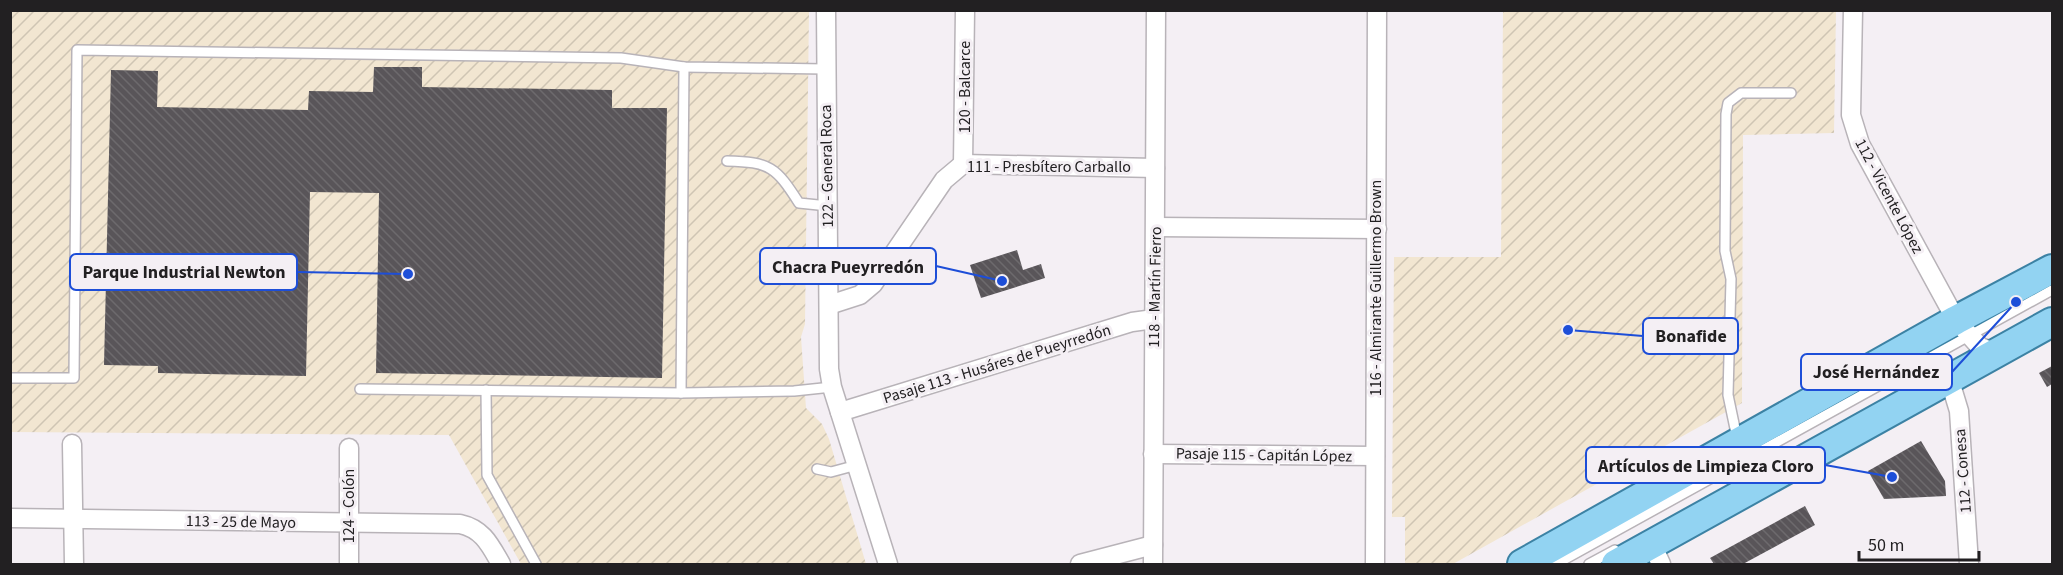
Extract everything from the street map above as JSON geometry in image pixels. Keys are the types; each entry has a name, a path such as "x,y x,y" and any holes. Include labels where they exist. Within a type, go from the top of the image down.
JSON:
{"main road":[{"path":"1618,556 1657,554 1949,378 1978,341 2052,269"},
{"path":"1522,564 1738,443 1978,341 2052,322"}],"street":[{"name":"122 - General Roca","path":"826,10 829,369 832,387 888,564"},
{"name":"120 - Balcarce","path":"963,164 965,10"},
{"name":"118 - Martín Fierro","path":"1153,564 1156,10"},
{"name":"116 - Almirante Guillermo Brown","path":"1375,564 1377,10"},
{"name":"112 - Vicente López","path":"1853,10 1851,116 1853,128 1978,341"},
{"name":"111 - Presbítero Carballo","path":"829,305 860,295 873,284 944,180 963,164 1155,168"},
{"path":"1156,227 1377,229"},
{"name":"Pasaje 113 - Husáres de Pueyrredón","path":"840,412 1132,322 1154,319"},
{"name":"112 - Conesa","path":"1949,378 1959,411 1970,564"},
{"path":"72,444 74,564"},
{"name":"124 - Colón","path":"349,448 349,564"},
{"name":"Pasaje 115 - Capitán López","path":"1154,454 1375,456"},
{"name":"113 - 25 de Mayo","path":"10,518 460,524 472,526 488,541 501,564"},
{"path":"1080,564 1153,545"}],"lane":[{"path":"10,378 74,378 77,50 621,58 684,67 825,69"},
{"path":"681,393 684,67"},
{"path":"1738,443 1728,395 1731,279 1725,251 1726,114 1728,104 1741,93 1791,93"},
{"path":"727,161 759,162 775,171 799,203 828,206"},
{"path":"1556,564 1978,341 2052,290"},
{"path":"360,389 681,393 794,391 832,387"},
{"path":"486,390 487,475 536,564"},
{"path":"817,469 831,472 857,465"},
{"path":"1589,564 1618,556"}],"shaded area":[{"path":"11,11 809,11 805,324 801,337 806,408 822,424 829,439 866,564 521,564 449,435 11,432"},
{"path":"1503,11 1836,11 1834,133 1743,135 1742,403 1453,564 1405,564 1405,517 1392,517 1394,257 1501,257"}],"building":[{"path":"374,67 422,67 422,87 612,90 612,108 667,108 662,378 376,373 379,193 310,192 306,376 158,373 158,366 104,365 111,70 158,71 157,107 308,110 309,91 373,92"},
{"path":"1017,250 1023,270 1041,264 1045,278 981,298 970,265"},
{"path":"2052,366 2052,384 2047,387 2039,373"},
{"path":"1921,441 1945,481 1946,496 1884,499 1868,471"},
{"path":"1805,506 1815,525 1743,564 1714,564 1710,558"}],"place":[{"name":"Parque Industrial Newton","path":"408,274"},
{"name":"Chacra Pueyrredón","path":"1002,281"},
{"name":"José Hernández","path":"2016,302"},
{"name":"Bonafide","path":"1568,330"},
{"name":"Artículos de Limpieza Cloro","path":"1892,477"}]}
